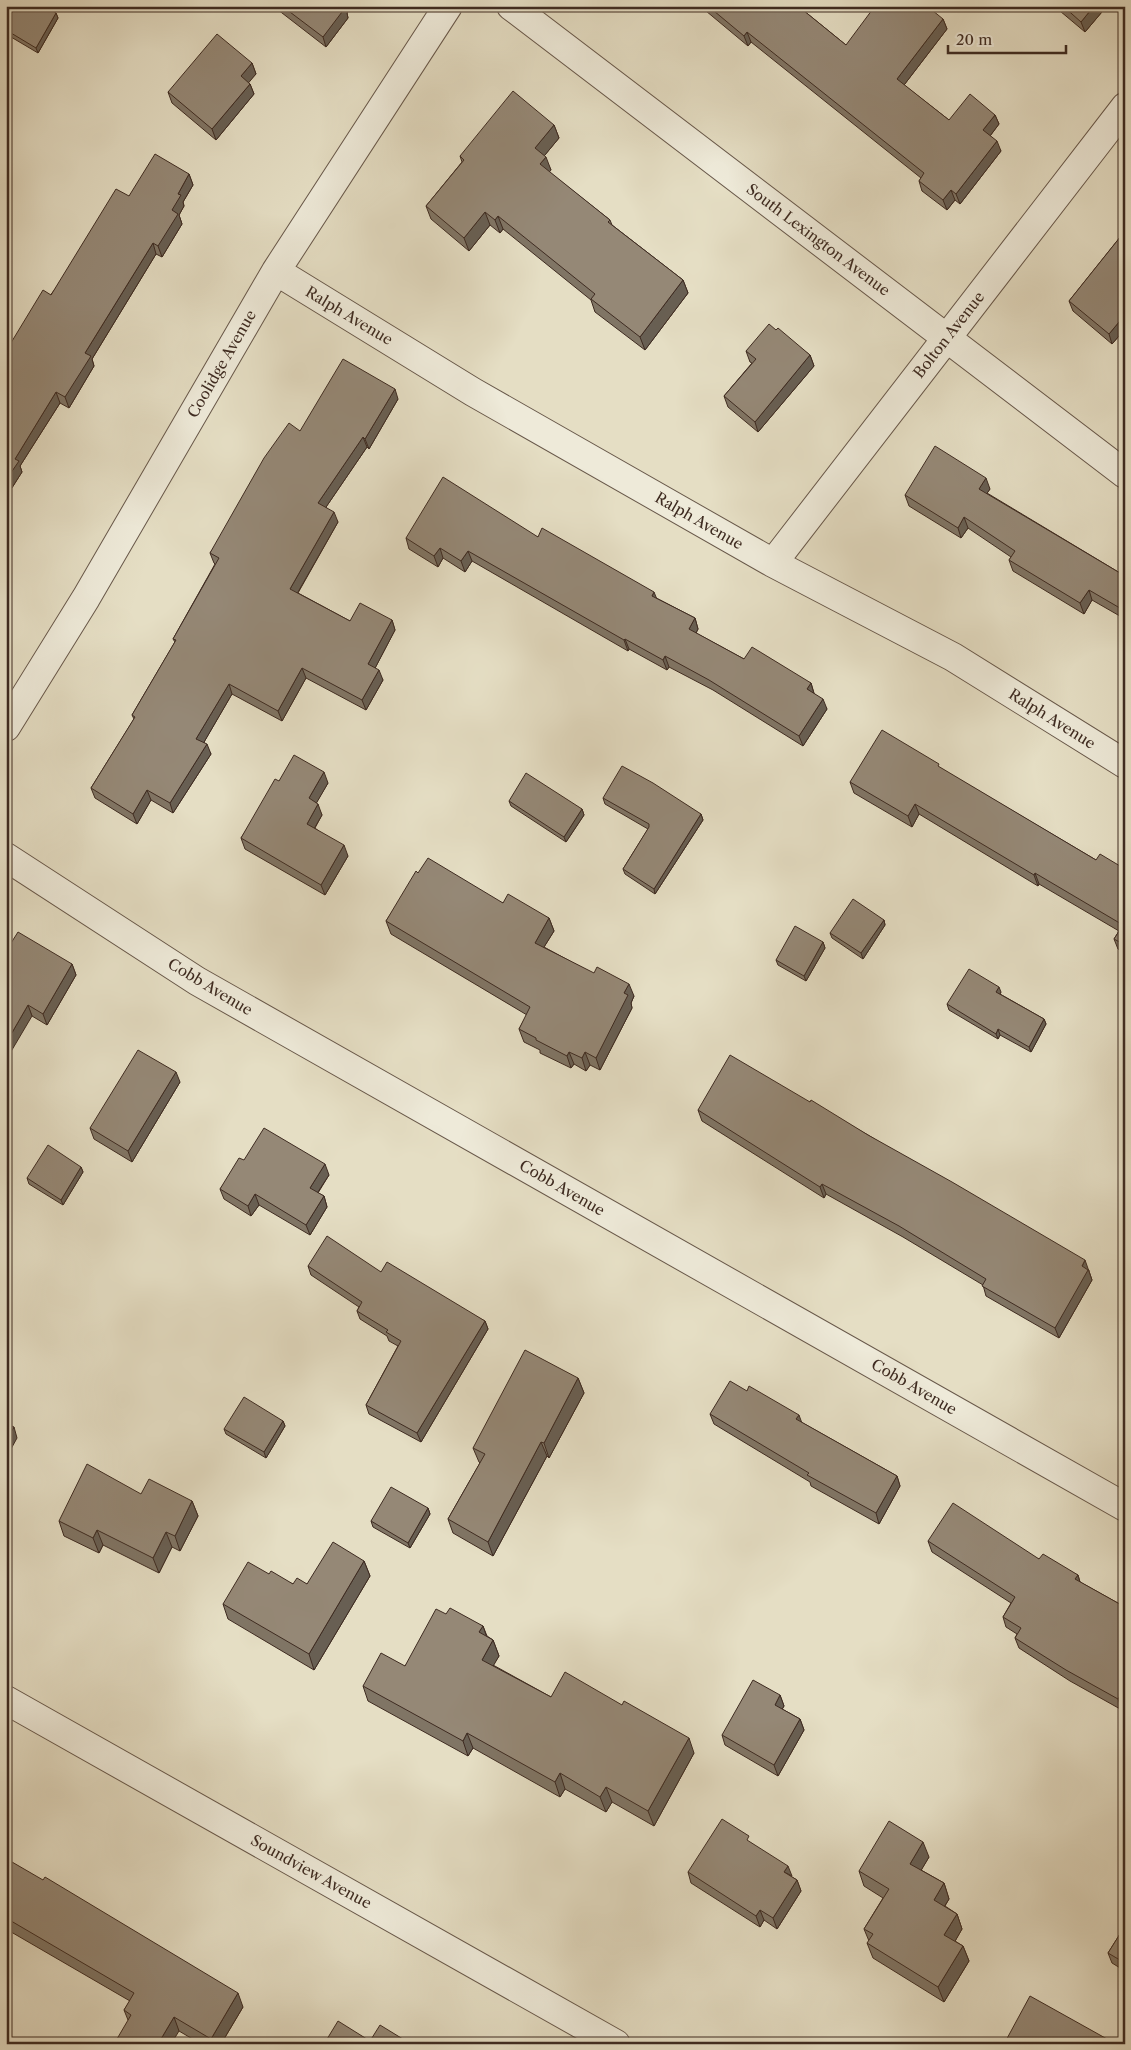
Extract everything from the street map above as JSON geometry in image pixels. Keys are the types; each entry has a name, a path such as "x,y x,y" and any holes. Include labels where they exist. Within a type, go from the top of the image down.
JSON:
{"street":[{"name":"Coolidge Avenue","path":"6,727 86,598 276,271 448,6"},
{"name":"South Lexington Avenue","path":"511,6 1125,474"},
{"name":"Bolton Avenue","path":"773,563 1125,107"},
{"name":"Ralph Avenue","path":"276,271 473,392 773,563 953,657 1125,764"},
{"name":"Cobb Avenue","path":"6,856 197,981 1125,1507"},
{"name":"Soundview Avenue","path":"6,1700 616,2044"}],"building":[{"path":"15,6 45,6 56,13 36,48 6,30 6,22"},
{"path":"282,6 342,6 345,8 323,37"},
{"path":"708,6 798,6 846,45 875,6 927,6 943,19 897,79 949,120 970,94 995,115 983,130 997,141 956,194 951,190 943,200 919,181 924,173 747,32 744,36"},
{"path":"1063,6 1094,6 1081,22"},
{"path":"217,34 252,63 241,76 250,84 212,129 168,92"},
{"path":"513,91 554,125 535,148 546,157 540,164 610,220 608,222 683,280 640,337 591,299 595,294 498,216 495,220 485,212 464,238 426,206 464,160 460,156"},
{"path":"155,154 189,174 178,194 181,195 172,210 178,214 158,246 153,243 85,353 91,356 65,397 56,392 15,459 19,461 6,480 6,351 43,290 51,295 116,189 129,196"},
{"path":"1125,231 1125,317 1109,334 1069,301"},
{"path":"769,324 776,330 778,328 810,355 755,422 724,396 756,359 746,351"},
{"path":"343,359 395,389 365,439 363,437 318,503 334,512 290,589 350,621 360,603 392,620 368,664 379,670 362,700 302,668 278,711 229,684 196,739 207,744 170,803 147,790 133,814 91,788 135,717 132,715 176,640 173,639 219,558 210,553 264,458 289,423 300,431"},
{"path":"935,446 986,478 979,489 1125,576 1125,611 1089,590 1080,603 1009,560 1015,551 964,517 958,528 905,495"},
{"path":"443,477 538,537 542,528 654,592 652,596 695,618 689,629 744,659 752,647 811,683 807,689 823,699 799,736 709,680 665,656 663,660 624,640 468,551 461,561 440,548 434,556 406,538"},
{"path":"882,730 939,764 938,766 1096,860 1100,854 1125,869 1125,945 1114,939 1123,925 1035,873 1034,875 915,804 908,816 850,782"},
{"path":"294,755 324,772 309,798 318,804 307,824 344,845 321,885 241,838 275,779 279,781"},
{"path":"622,766 653,783 701,814 654,889 623,869 649,827 649,824 603,798"},
{"path":"526,773 582,809 564,837 509,801"},
{"path":"428,858 503,903 508,894 549,918 535,943 594,973 597,967 629,984 624,993 628,995 596,1058 585,1052 582,1058 569,1052 567,1056 519,1029 530,1007 386,921 416,871 418,873"},
{"path":"853,899 884,920 861,953 830,933"},
{"path":"795,926 823,942 804,976 776,960"},
{"path":"18,932 72,964 43,1014 28,1005 6,1043 6,951"},
{"path":"969,969 999,987 996,992 1044,1019 1029,1047 998,1029 996,1034 947,1004"},
{"path":"138,1050 176,1072 128,1151 90,1128"},
{"path":"730,1055 810,1102 811,1100 1085,1260 1082,1266 1088,1270 1055,1328 982,1286 986,1279 899,1226 822,1184 820,1187 698,1110"},
{"path":"264,1128 325,1164 310,1188 324,1196 306,1225 255,1194 248,1206 220,1189 239,1158 244,1160"},
{"path":"48,1145 81,1167 61,1200 27,1178"},
{"path":"327,1236 381,1272 387,1262 485,1321 417,1433 366,1405 401,1341 386,1332 388,1330 357,1311 362,1302 308,1266"},
{"path":"525,1350 578,1378 544,1443 541,1442 488,1542 448,1519 485,1454 473,1448"},
{"path":"730,1381 747,1391 749,1386 799,1415 796,1419 897,1476 876,1513 807,1475 809,1473 710,1414"},
{"path":"244,1397 283,1421 264,1452 224,1429"},
{"path":"6,1423 14,1427 6,1441"},
{"path":"87,1464 141,1494 149,1479 192,1501 175,1536 166,1532 153,1558 97,1530 93,1538 59,1521"},
{"path":"391,1487 428,1508 408,1543 371,1521"},
{"path":"953,1503 1039,1559 1043,1554 1078,1575 1075,1579 1125,1607 1125,1688 1118,1699 1066,1670 1015,1638 1021,1628 1003,1617 1015,1597 928,1541"},
{"path":"333,1542 364,1561 309,1654 223,1604 248,1562 269,1574 271,1571 293,1584 297,1578 307,1584"},
{"path":"450,1608 483,1626 479,1632 493,1640 482,1660 551,1697 565,1672 622,1705 624,1701 689,1738 648,1811 606,1787 600,1797 560,1773 555,1782 467,1733 463,1741 363,1686 381,1653 405,1666 436,1609 446,1614"},
{"path":"753,1680 780,1695 775,1705 800,1719 774,1765 722,1735"},
{"path":"722,1819 749,1836 747,1840 788,1866 784,1872 797,1880 773,1918 760,1910 756,1916 688,1872"},
{"path":"889,1821 923,1842 910,1864 944,1883 934,1900 957,1914 944,1935 963,1946 938,1987 867,1943 873,1934 864,1929 889,1889 859,1871"},
{"path":"12,1862 43,1880 45,1877 238,1993 211,2039 174,2017 158,2044 114,2044 131,2015 124,2010 134,1993 6,1918 6,1863 10,1865"},
{"path":"1125,1926 1125,1963 1108,1953"},
{"path":"1030,1996 1116,2044 1004,2044"},
{"path":"338,2021 370,2041 380,2025 411,2044 324,2044"}]}
